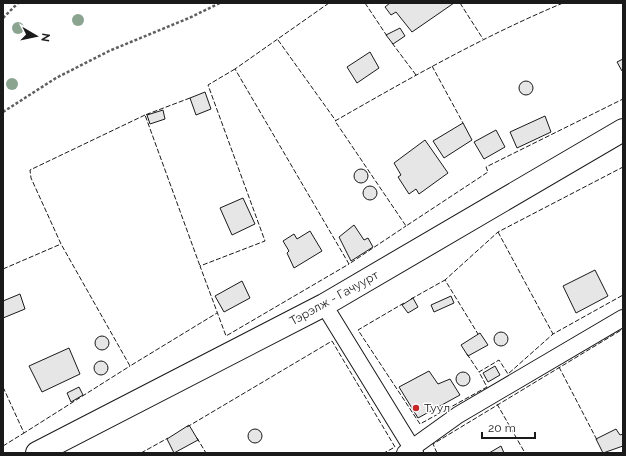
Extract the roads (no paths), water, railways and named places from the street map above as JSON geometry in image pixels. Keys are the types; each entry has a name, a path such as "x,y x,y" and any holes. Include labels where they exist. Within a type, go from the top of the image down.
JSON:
{"main road":[{"name":"Тэрэлж - Гачуурт","path":"37,453 324,305 623,130"}],"street":[{"path":"324,305 411,452 458,415 623,318"}],"place":[{"name":"Туул","path":"416,408"}]}
